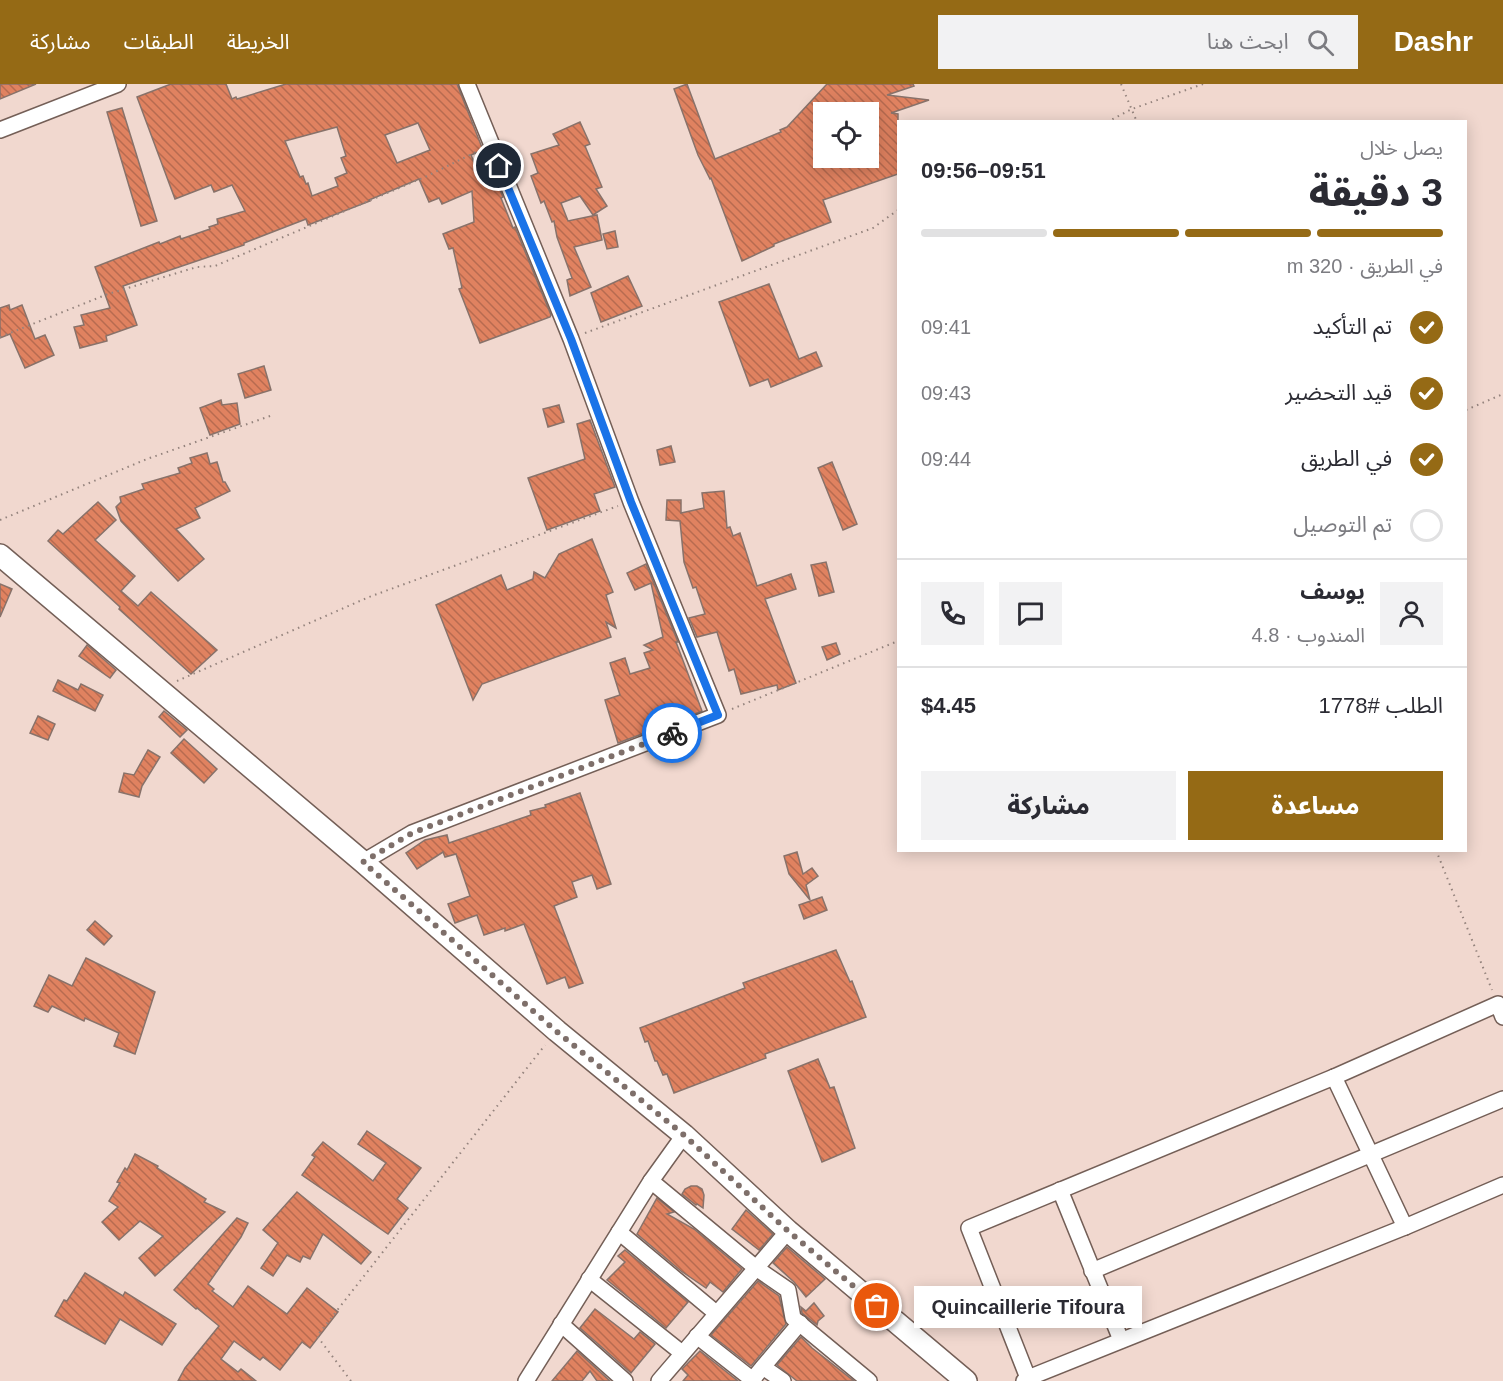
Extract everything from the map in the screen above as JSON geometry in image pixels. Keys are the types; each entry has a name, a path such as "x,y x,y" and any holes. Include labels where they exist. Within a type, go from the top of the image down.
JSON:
{"main road":[{"path":"0,555 363,862 556,1031 684,1135 788,1231 966,1381"}],"street":[{"path":"0,130 118,84"},
{"path":"363,862 412,833 718,715 631,502 571,339 467,84"},
{"path":"1500,1011 969,1228 1026,1379 1405,1227 1503,1185"},
{"path":"1334,1077 1405,1227"},
{"path":"1092,1270 1503,1099"},
{"path":"532,1379 561,1324 589,1279 651,1181 684,1135"},
{"path":"651,1181 756,1268 788,1290 793,1318 869,1381"},
{"path":"1060,1190 1121,1340"},
{"path":"665,1379 682,1353 788,1231"},
{"path":"619,1232 716,1314"},
{"path":"589,1279 682,1353"},
{"path":"697,1336 753,1380 800,1323"},
{"path":"561,1324 625,1381"},
{"path":"763,1367 783,1381"},
{"path":"844,1381 855,1369"}],"path":[{"path":"1121,84 1136,120"},
{"path":"1111,120 1132,109 1203,84"},
{"path":"0,337 108,294 197,267 215,266 425,177 490,145"},
{"path":"571,339 873,228 897,211"},
{"path":"1467,410 1503,394"},
{"path":"0,520 147,459 273,415"},
{"path":"158,689 369,597 631,502"},
{"path":"718,715 897,641"},
{"path":"1437,852 1500,1011"},
{"path":"351,1381 317,1336 556,1031"}],"building":[{"path":"0,84 36,84 0,99"},
{"path":"171,84 226,84 232,99 236,97 237,99 286,84 457,84 483,150 471,155 482,181 494,176 550,317 480,343 459,289 462,288 453,248 449,249 443,234 474,222 472,191 442,204 439,198 429,202 419,179 308,225 306,219 244,243 244,245 123,286 137,325 106,336 107,341 80,348 74,327 84,325 81,315 110,308 95,267 159,242 160,244 180,236 181,239 210,229 209,227 218,224 217,219 245,211 232,185 214,192 211,185 175,199 137,97","holes":["418,123 430,150 397,163 385,135","337,127 346,156 341,158 347,173 335,178 338,186 312,196 308,183 306,184 303,176 300,177 285,141"]},
{"path":"687,84 715,159 781,132 780,130 787,127 827,84 913,84 914,86 887,95 929,100 891,113 898,114 897,174 823,200 831,222 774,244 742,261 710,179 698,155 674,89"},
{"path":"122,108 157,221 141,226 107,112"},
{"path":"580,122 590,144 585,146 602,187 596,189 607,206 593,215 580,196 561,203 568,221 597,215 602,240 574,247 591,287 570,296 567,280 572,278 557,237 554,221 552,222 544,201 541,203 531,176 538,173 531,154 559,145 553,134"},
{"path":"615,231 618,247 607,249 603,234"},
{"path":"628,276 642,306 601,322 591,293"},
{"path":"769,284 799,359 816,352 822,366 771,387 768,379 750,386 719,302"},
{"path":"9,305 10,310 22,305 35,339 45,335 54,355 25,368 10,334 0,338 0,308"},
{"path":"264,366 271,390 245,398 238,374"},
{"path":"221,400 222,405 237,403 240,424 210,435 200,408"},
{"path":"559,405 564,422 548,427 543,409"},
{"path":"590,420 615,487 594,494 600,511 547,530 528,478 585,459 577,424"},
{"path":"671,446 675,462 660,465 657,450"},
{"path":"207,453 210,464 217,462 223,482 230,491 195,508 200,518 176,529 204,559 178,581 121,521 116,507 121,502 120,497 144,489 142,484 180,473 178,468 192,463 190,458"},
{"path":"832,462 857,524 843,530 818,468"},
{"path":"724,491 727,528 730,527 733,536 740,533 757,586 791,574 796,589 765,599 796,683 778,690 777,685 741,694 734,669 729,671 717,632 697,637 689,618 705,614 684,562 680,521 666,520 667,500 681,500 681,513 704,508 702,493"},
{"path":"98,502 116,520 95,540 135,576 121,591 138,606 151,592 217,650 191,674 48,541 58,530 63,534"},
{"path":"592,539 613,592 606,595 616,628 606,622 611,637 482,684 473,700 436,605 501,575 507,590 533,579 534,572 545,578 559,554"},
{"path":"826,562 834,592 819,596 811,565"},
{"path":"646,564 678,642 676,642 702,711 690,716 689,713 665,723 666,725 618,743 605,700 620,695 610,663 625,658 630,674 650,668 644,653 653,650 644,645 663,637 651,583 635,590 627,573"},
{"path":"0,584 12,589 0,617"},
{"path":"836,643 840,654 827,660 822,647"},
{"path":"87,645 116,670 110,678 79,656"},
{"path":"58,680 78,690 81,684 103,695 95,711 53,691"},
{"path":"164,711 187,730 180,737 159,717"},
{"path":"38,716 55,724 48,740 30,733"},
{"path":"184,739 217,769 204,783 171,753"},
{"path":"148,750 160,757 142,786 139,797 119,792 124,773 134,775"},
{"path":"580,793 611,884 597,889 592,875 572,882 577,897 554,906 583,983 569,988 565,977 547,984 524,924 484,935 477,915 455,923 448,904 470,896 456,854 445,857 443,852 417,869 406,853 425,840 447,835 449,843 531,815 530,811"},
{"path":"797,852 803,874 812,868 818,876 806,885 810,900 789,874 784,856"},
{"path":"822,897 827,910 804,919 799,905"},
{"path":"95,921 112,936 104,945 87,930"},
{"path":"836,950 850,982 852,981 866,1017 765,1054 766,1058 674,1093 667,1074 663,1075 640,1028 745,988 743,983"},
{"path":"86,958 155,992 135,1054 114,1046 119,1033 85,1018 84,1021 52,1006 48,1012 34,1006 49,975 72,986"},
{"path":"818,1059 830,1088 834,1087 855,1148 822,1162 788,1071"},
{"path":"367,1131 421,1168 397,1199 408,1208 388,1234 302,1175 315,1157 312,1155 323,1142 373,1181 386,1163 358,1144"},
{"path":"135,1154 158,1166 157,1168 206,1199 204,1202 225,1212 155,1276 139,1258 163,1236 140,1221 119,1240 102,1222 118,1207 109,1201 120,1183 117,1182 125,1168 127,1170"},
{"path":"691,1186 702,1189 703,1208 682,1194"},
{"path":"297,1192 371,1252 361,1264 323,1234 310,1259 303,1256 300,1262 287,1255 273,1276 261,1268 278,1243 263,1230"},
{"path":"657,1198 674,1212 667,1214 694,1229 742,1269 723,1292 710,1282 706,1288 681,1271 637,1234"},
{"path":"746,1210 773,1234 759,1250 732,1229"},
{"path":"237,1218 248,1223 241,1237 208,1284 214,1289 212,1291 233,1307 248,1286 287,1314 307,1288 338,1312 310,1348 302,1342 280,1370 263,1357 260,1360 234,1341 221,1359 238,1372 241,1369 256,1381 178,1381 185,1368 219,1326 174,1290"},
{"path":"787,1247 825,1279 806,1297 794,1282 773,1263"},
{"path":"625,1250 688,1302 666,1328 607,1280 625,1262 618,1256"},
{"path":"85,1273 123,1296 125,1292 176,1324 162,1345 120,1319 105,1344 55,1316"},
{"path":"758,1281 779,1296 786,1324 751,1366 711,1335"},
{"path":"814,1303 824,1316 817,1325 802,1313 801,1307 806,1311"},
{"path":"595,1309 634,1339 640,1332 655,1344 631,1373 580,1328"},
{"path":"801,1337 854,1381 797,1381 777,1365"},
{"path":"577,1351 610,1381 597,1381 590,1371 582,1381 552,1381"},
{"path":"700,1351 738,1381 683,1381 688,1375 682,1369"}],"way so far":[{"path":"672,733 412,833 363,862 556,1031 684,1135 788,1231 877,1306"}],"place":[{"name":"Quincaillerie Tifoura","path":"877,1306"}],"route":[{"path":"499,166 571,339 631,502 718,715 672,733"}]}
